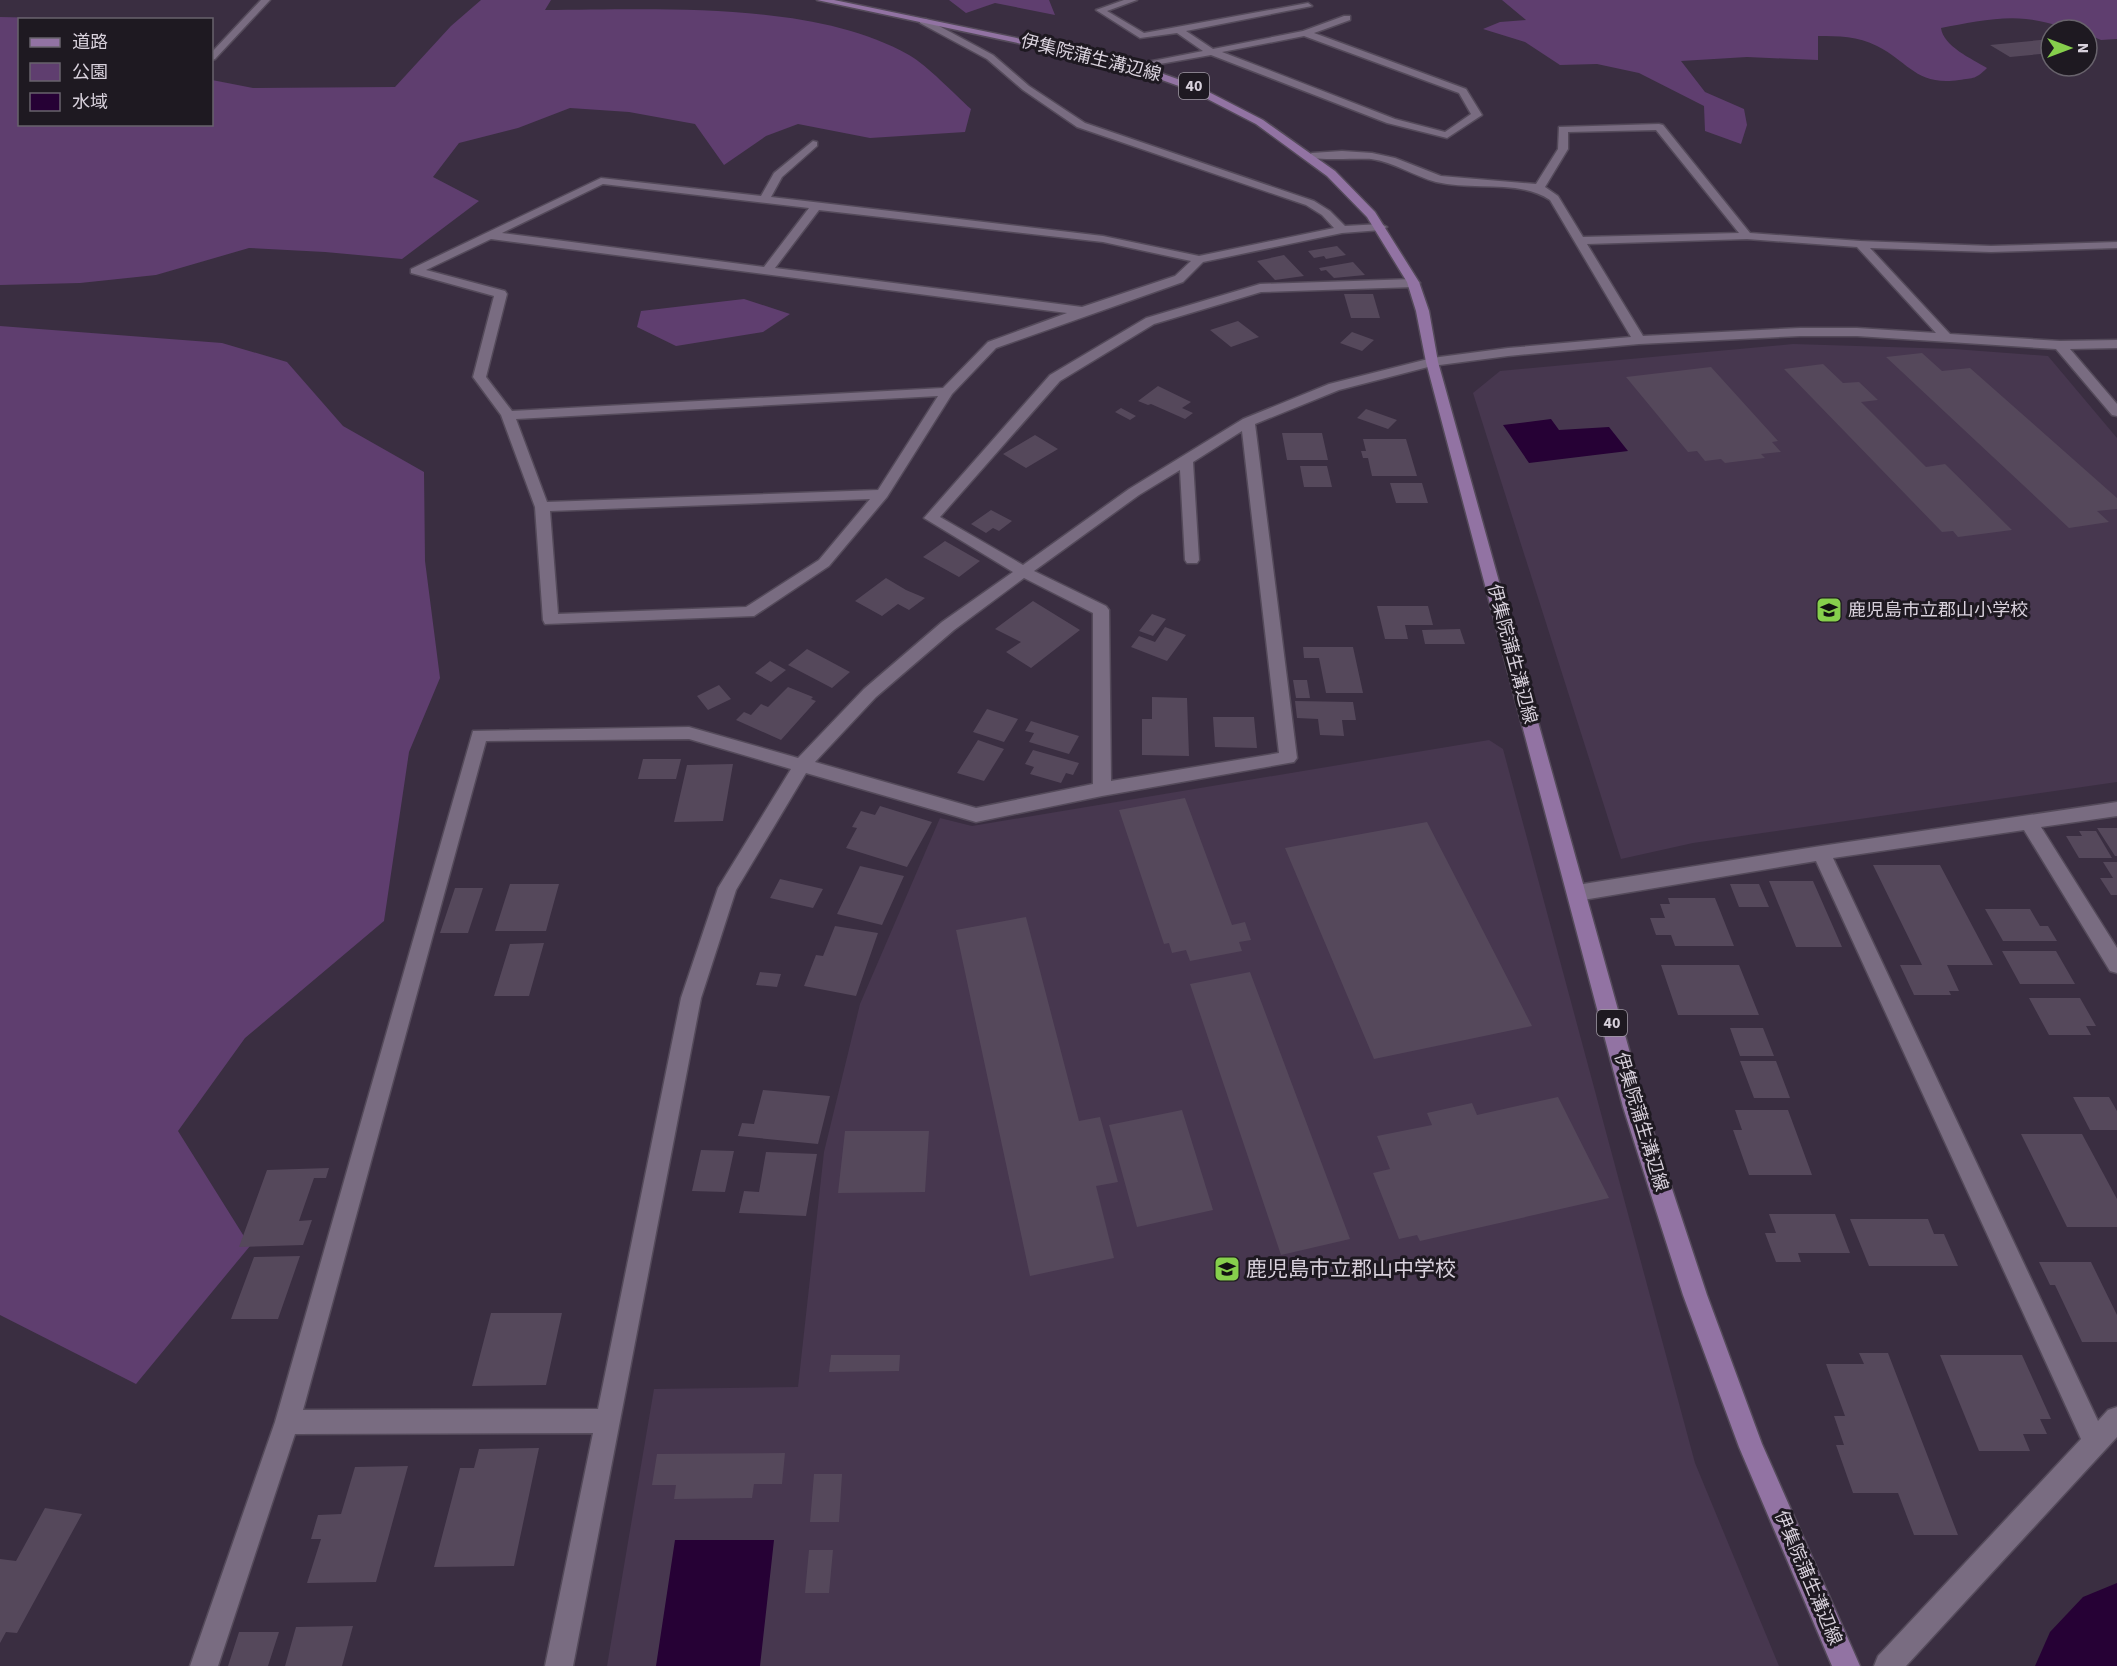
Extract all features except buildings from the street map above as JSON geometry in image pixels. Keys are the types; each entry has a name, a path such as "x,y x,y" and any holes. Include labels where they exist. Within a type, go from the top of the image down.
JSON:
{"main road":[{"name":"伊集院蒲生溝辺線","path":"821,0 1140,66 1188,84 1252,117 1312,156 1345,183 1381,227 1413,283 1432,362 1634,1107 1695,1295 1751,1447 1846,1666"}],"street":[{"path":"213,56 266,0"},
{"path":"1133,0 1100,10 1143,36 1308,6 1297,0"},
{"path":"1140,66 1305,33 1347,18"},
{"path":"923,21 990,57 1026,88 1080,124 1310,203 1326,213 1342,230"},
{"path":"1179,30 1210,51 1391,122 1447,135 1477,115 1463,91 1305,33"},
{"path":"1539,188 1563,149 1563,129 1659,127 1703,178 1747,236"},
{"path":"764,200 778,175 813,144"},
{"path":"1312,156 1342,154 1372,156 1392,160 1439,179 1539,188 1554,198 1639,340"},
{"path":"1199,259 1179,279 992,345 947,392 882,494 824,563 749,612 551,620 542,507 508,415 478,377 501,294 415,271 601,181 1103,239 1199,259 1342,230 1381,227"},
{"path":"767,270 816,206"},
{"path":"489,235 1083,311"},
{"path":"1578,241 1747,236 1860,244 1991,249 2117,245"},
{"path":"1860,244 1946,337"},
{"path":"1102,789 1101,610 1024,572 931,519 1055,378 1150,321 1260,288 1413,283"},
{"path":"559,1666 691,998 727,888 802,765 870,693 948,626 1134,492 1248,422 1334,387 1432,362 1508,352 1639,340 1800,332 1946,337 2060,345 2117,344"},
{"path":"2060,345 2117,412"},
{"path":"508,415 947,392"},
{"path":"204,1666 287,1422 479,735 689,733 976,815 1102,789 1288,758 1248,422"},
{"path":"1186,460 1192,560"},
{"path":"542,507 882,494"},
{"path":"1577,893 1821,853 2117,809"},
{"path":"2029,823 2117,965"},
{"path":"1821,853 2095,1442"},
{"path":"1888,1666 2117,1419"},
{"path":"287,1422 606,1421"}],"shaded area":[{"name":"鹿児島市立郡山小学校","path":"1793,344 1954,349 2048,356 2117,438 2117,782 1693,843 1621,859 1473,393 1500,371"},
{"name":"鹿児島市立郡山中学校","path":"1489,740 1503,749 1695,1463 1779,1666 607,1666 654,1389 798,1387 824,1152 860,1004 940,818 972,826"}],"green space":[{"path":"481,0 551,0 545,10 682,10 780,17 827,25 870,37 909,55 971,109 965,132 870,138 798,124 766,136 724,165 695,124 629,112 570,108 518,128 459,143 433,177 479,201 402,259 249,248 156,275 80,283 0,285 0,17 47,18 18,18 18,126 213,126 213,80 253,88 395,87 451,26"},
{"path":"949,0 1049,0 1055,15 995,3 966,13"},
{"path":"1502,0 2117,0 2117,39 2099,39 2099,18 2039,18 2039,21 2005,18 1941,28 1943,35 1952,46 1987,68 1975,77 1959,80 1944,81 1923,76 1888,52 1855,38 1818,36 1818,60 1747,57 1681,61 1705,92 1744,109 1747,125 1741,144 1705,131 1704,106 1639,73 1597,64 1560,65 1525,42 1483,29 1500,22 1526,20"},
{"path":"744,299 790,314 763,332 676,346 637,327 641,311"},
{"path":"0,326 222,343 287,362 343,426 424,472 425,561 440,678 409,752 384,921 245,1038 178,1131 250,1246 136,1384 0,1315"}],"water":[{"path":"1551,419 1559,430 1609,427 1628,451 1529,463 1503,425"},
{"path":"675,1540 774,1540 760,1666 656,1666"}],"waterway":[{"path":"2084,1666 2117,1631"}],"place":[{"name":"鹿児島市立郡山小学校","path":"1829,610"},
{"name":"鹿児島市立郡山中学校","path":"1227,1269"}]}
